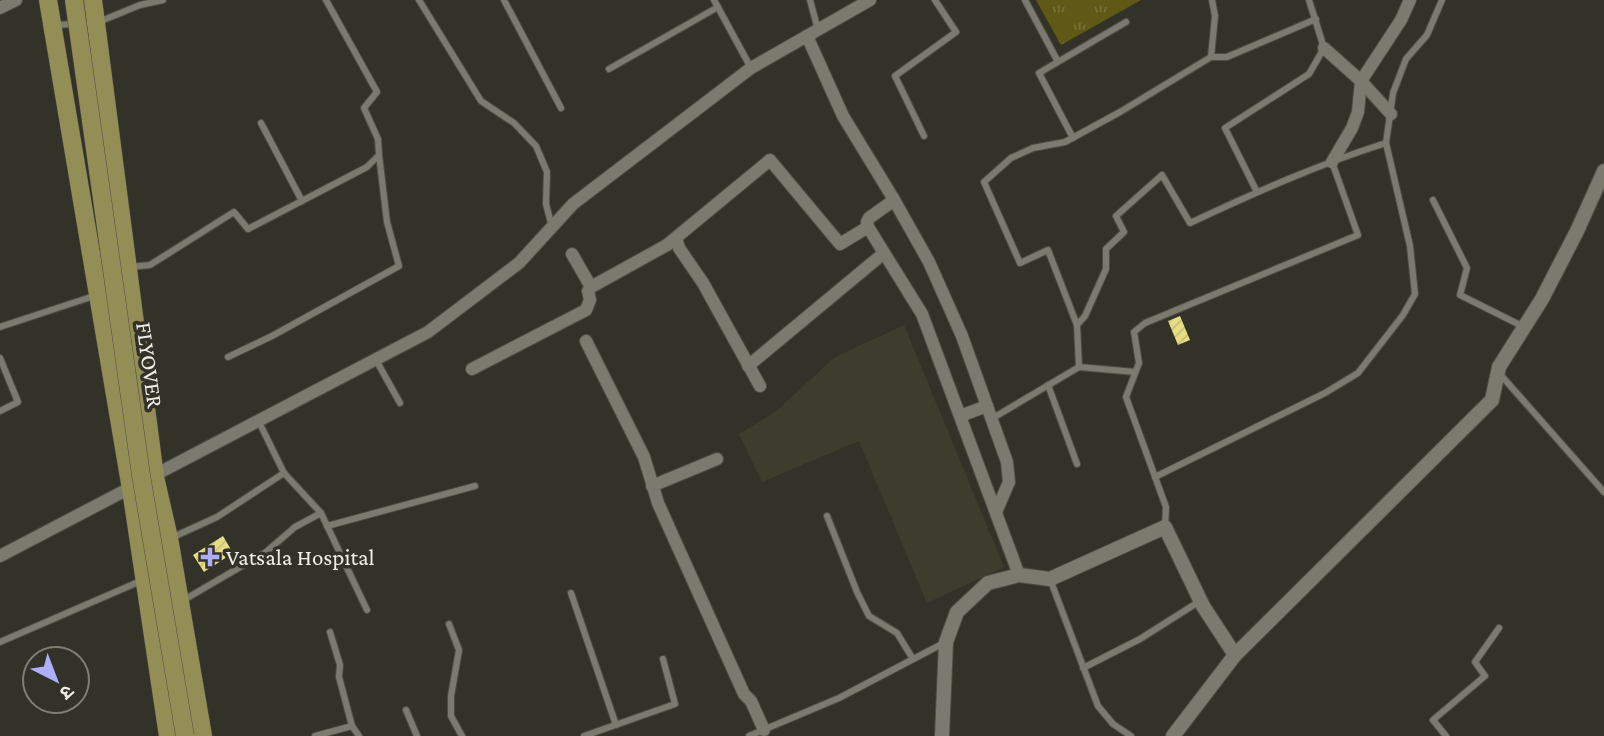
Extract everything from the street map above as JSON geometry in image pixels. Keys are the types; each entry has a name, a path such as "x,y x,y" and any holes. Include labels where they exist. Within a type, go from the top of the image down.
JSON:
{"main road":[{"path":"48,0 131,489 168,736"},
{"name":"FLYOVER","path":"74,0 141,475 185,736"},
{"path":"93,0 155,477 181,602 203,736"}],"street":[{"path":"0,8 16,0"},
{"path":"1332,162 1352,128 1361,81 1401,20 1410,0"},
{"path":"0,556 428,332 519,262 573,204 751,68 863,2"},
{"path":"812,33 843,116 929,262 962,336 1007,463 1009,482 996,512"},
{"path":"1324,48 1361,81 1391,114"},
{"path":"472,369 586,310 591,287 667,246 770,160 840,244 868,227"},
{"path":"1173,736 1235,655 1492,400 1498,371 1542,299 1599,193 1604,171"},
{"path":"893,198 869,219 868,227 922,314 1019,575"},
{"path":"676,238 679,248 703,284 760,386"},
{"path":"748,366 884,253"},
{"path":"572,254 591,287"},
{"path":"586,341 643,457 658,503 744,694 751,701 764,730"},
{"path":"960,416 986,406"},
{"path":"652,485 718,459"},
{"path":"942,736 946,642 957,612 988,583 1019,575 1050,579 1165,527 1201,601 1235,655"}],"lane":[{"path":"52,25 96,23 140,5 163,0"},
{"path":"228,357 400,266 387,222 378,139 364,108 377,92 326,0"},
{"path":"419,0 481,101 514,123 536,146 547,172 546,204 552,227"},
{"path":"504,0 561,108"},
{"path":"713,0 751,68"},
{"path":"810,0 812,33"},
{"path":"924,136 895,76 956,32 935,0"},
{"path":"1025,0 1057,60"},
{"path":"1211,57 1215,16 1212,0"},
{"path":"1256,192 1225,128 1309,74 1324,48 1308,0"},
{"path":"1156,477 1325,393 1358,373 1403,315 1415,294 1410,246 1386,143 1393,93 1406,59 1427,35 1442,0"},
{"path":"609,69 718,7"},
{"path":"1079,368 1077,325 1048,250 1020,263 984,182 1011,158 1033,148 1073,138 1211,57 1227,57 1316,19"},
{"path":"1073,138 1039,73 1057,60 1126,22"},
{"path":"261,123 302,201"},
{"path":"1077,325 1085,316 1107,269 1106,249 1124,232 1116,216 1162,175 1190,223 1256,192 1386,143"},
{"path":"127,267 150,265 234,212 248,229 367,167 379,155"},
{"path":"1165,527 1166,507 1126,397 1139,363 1134,332 1145,324 1358,235 1332,162"},
{"path":"1433,200 1467,268 1460,295 1524,327"},
{"path":"0,327 98,294 130,288"},
{"path":"0,358 18,402 0,411"},
{"path":"376,360 400,403"},
{"path":"998,415 1079,368 1135,372"},
{"path":"1498,371 1604,492"},
{"path":"1048,386 1077,464"},
{"path":"259,422 284,473 321,513 366,610"},
{"path":"169,538 217,517 284,473"},
{"path":"327,526 475,486"},
{"path":"181,602 266,552 295,527 321,513"},
{"path":"827,516 869,616 897,633 913,659"},
{"path":"0,642 145,579"},
{"path":"1050,579 1098,706 1113,724 1131,736"},
{"path":"571,593 616,725"},
{"path":"1083,668 1140,639 1201,601"},
{"path":"449,624 459,650 451,696 451,716 462,736"},
{"path":"1446,736 1433,720 1485,676 1475,662 1499,628"},
{"path":"330,632 340,665 339,677 352,726 359,736"},
{"path":"749,736 839,698 946,642"},
{"path":"584,736 675,704 663,659"},
{"path":"406,710 417,736"},
{"path":"315,736 352,726"}],"shaded area":[{"path":"904,325 1004,567 927,603 859,441 762,482 739,434 775,412 835,357"}],"green space":[{"path":"1036,0 1141,0 1061,45"}],"building":[{"path":"1180,316 1190,340 1178,345 1168,321"},
{"path":"223,536 233,553 204,572 193,555"}],"place":[{"name":"Vatsala Hospital","path":"210,557"}]}
